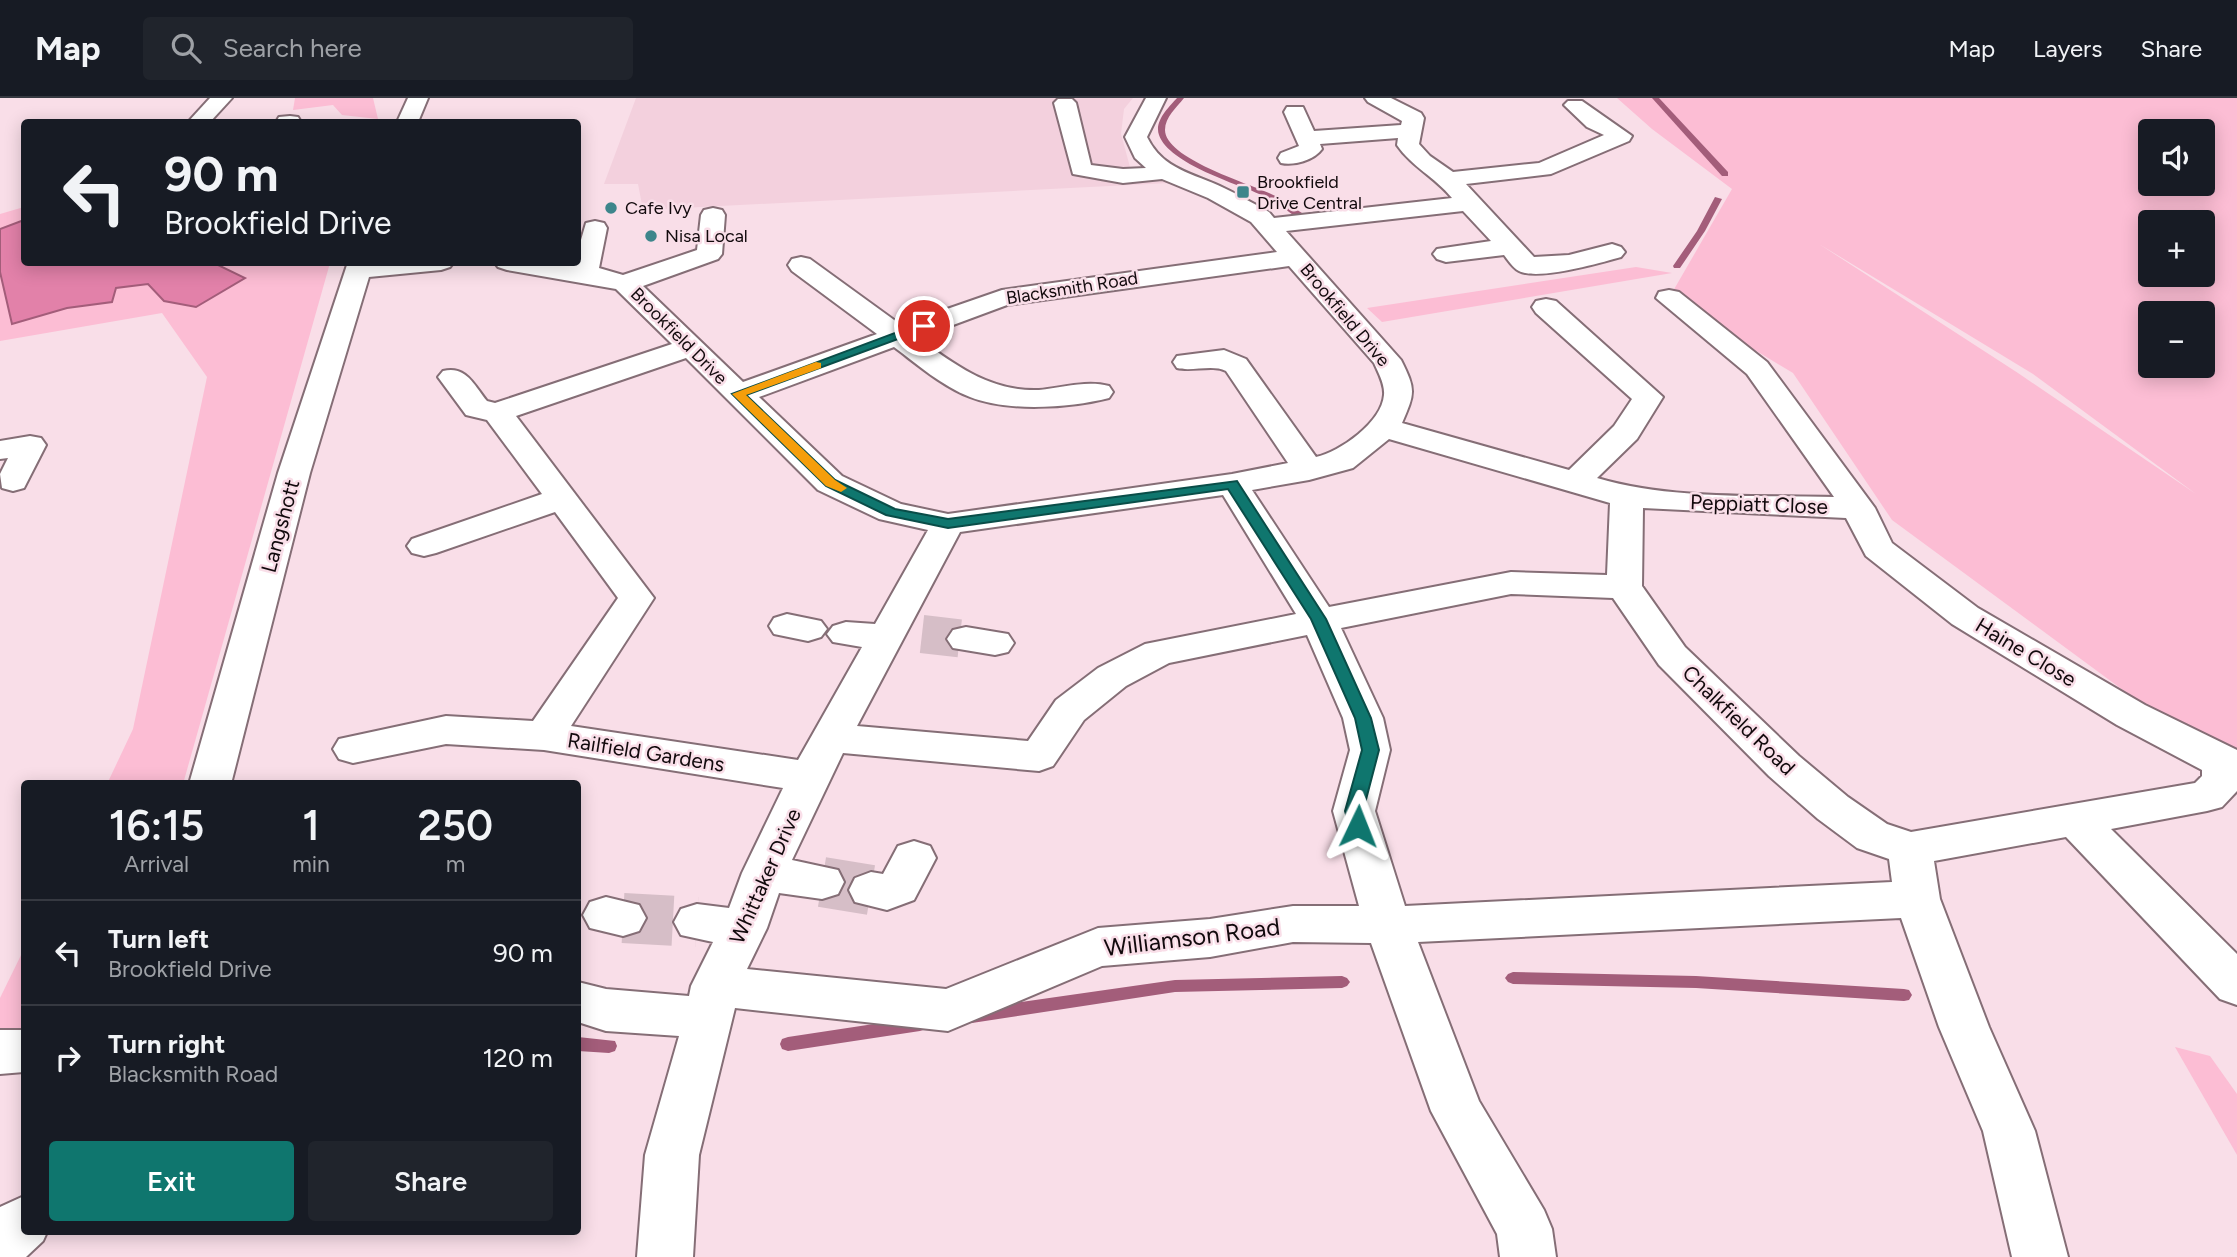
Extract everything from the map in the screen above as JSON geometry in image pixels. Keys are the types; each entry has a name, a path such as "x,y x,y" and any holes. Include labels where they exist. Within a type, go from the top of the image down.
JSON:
{"street":[{"path":"201,119 222,98"},
{"path":"409,119 418,98"},
{"name":"Brookfield Drive","path":"625,283 830,483 891,512 948,524 1232,484 1342,461 1384,428 1399,396 1395,377 1387,360 1260,217 1216,193 1166,171 1146,158 1136,137 1156,98"},
{"path":"1375,98 1413,118 1408,145 1422,161 1449,179 1507,247 1527,265 1569,263 1612,251"},
{"path":"1065,103 1081,169 1107,177 1153,175 1166,171"},
{"path":"1449,179 1544,169 1621,136 1595,122 1575,105"},
{"path":"1295,112 1311,149 1289,158 1314,168"},
{"path":"1307,138 1410,131"},
{"path":"1544,169 1568,180"},
{"path":"1268,226 1468,203"},
{"path":"537,266 625,283 690,263 709,254 713,215"},
{"path":"589,232 586,269 591,275"},
{"path":"1446,254 1507,247"},
{"name":"Blacksmith Road","path":"738,394 1002,298 1296,257"},
{"path":"801,265 946,372 981,391 1036,399 1098,392"},
{"name":"Langshott","path":"211,780 294,473 360,266"},
{"name":"Peppiatt Close","path":"1669,298 1757,368 1858,508"},
{"path":"1546,307 1648,397 1626,432 1575,482"},
{"path":"453,377 477,409 497,412 692,347"},
{"path":"1187,362 1224,359 1236,365 1309,470"},
{"name":"Railfield Gardens","path":"497,412 636,598 544,736 809,777"},
{"name":"Peppiatt Close","path":"1384,428 1627,497 1704,503 1858,508"},
{"path":"0,450 30,445 13,481"},
{"path":"1232,484 1318,619 1363,718 1370,750 1354,811 1388,925 1457,1111 1524,1229 1528,1257"},
{"path":"832,738 1039,756 1070,710 1112,677 1158,653 1318,619 1510,583 1624,587 1627,497"},
{"path":"424,546 560,499"},
{"name":"Haine Close","path":"1858,508 1878,549 1965,616 2131,715 2230,764 2222,781 2207,796 1910,849"},
{"name":"Whittaker Drive","path":"665,1257 672,1155 712,1002 764,873 809,777 948,524"},
{"name":"Chalkfield Road","path":"1624,587 1672,656 1784,766 1833,808 1872,836 1910,849"},
{"path":"354,749 446,730 544,736"},
{"path":"2075,820 2237,985"},
{"path":"1910,849 1917,899 1964,1027 2009,1131 2040,1257"},
{"path":"871,890 887,892 898,888 914,858"},
{"path":"764,873 822,882"},
{"path":"1388,925 1917,899"},
{"path":"697,922 744,928"},
{"name":"Williamson Road","path":"581,1003 606,1010 712,1002 948,1010 1098,947 1210,938 1293,924 1388,925"},
{"path":"0,1052 21,1051"},
{"path":"0,1244 21,1225"}],"shaded area":[{"path":"295,98 373,98 378,119 342,115 333,105 293,110"},
{"path":"636,98 1133,98 1124,109 1121,134 1130,167 1169,183 643,210 638,184 604,184"},
{"path":"1617,98 2237,98 2237,753 2169,724 1892,520 1793,373 1669,298 1732,189 1652,129","holes":["1819,244 2033,374 2196,494 2018,373"]},
{"path":"21,208 21,266 329,266 184,780 109,780 133,729 207,377 162,313 0,341 0,214"},
{"path":"21,221 21,266 220,266 245,278 196,307 164,301 148,284 116,288 112,302 67,308 12,324 0,272 0,229"},
{"path":"1636,267 1672,273 1382,322 1367,308"},
{"path":"21,955 21,1032 0,1035 0,998"},
{"path":"2175,1047 2210,1056 2237,1094 2237,1155"}],"waterway":[{"path":"1181,98 1162,125 1162,135 1168,145 1192,162 1270,196 1299,215"},
{"path":"1655,98 1725,174"},
{"path":"1677,266 1701,231 1718,199"},
{"path":"1513,978 1696,982 1904,995"},
{"path":"972,1016 1175,986 1342,982"},
{"path":"788,1044 920,1024"},
{"path":"581,1044 609,1046"}],"tunnel":[{"path":"922,634 966,639"},
{"path":"822,882 871,890"},
{"path":"623,918 697,922"}],"slow traffic":[{"path":"816,365 738,394 830,483 841,488"}],"place":[{"name":"Brookfield Drive Central","path":"1243,192"},
{"name":"Cafe Ivy","path":"611,208"},
{"name":"Nisa Local","path":"651,236"}],"route":[{"path":"924,326 738,394 830,483 891,512 948,524 1232,484 1318,619 1363,718 1370,750 1354,811 1358,826"}]}
